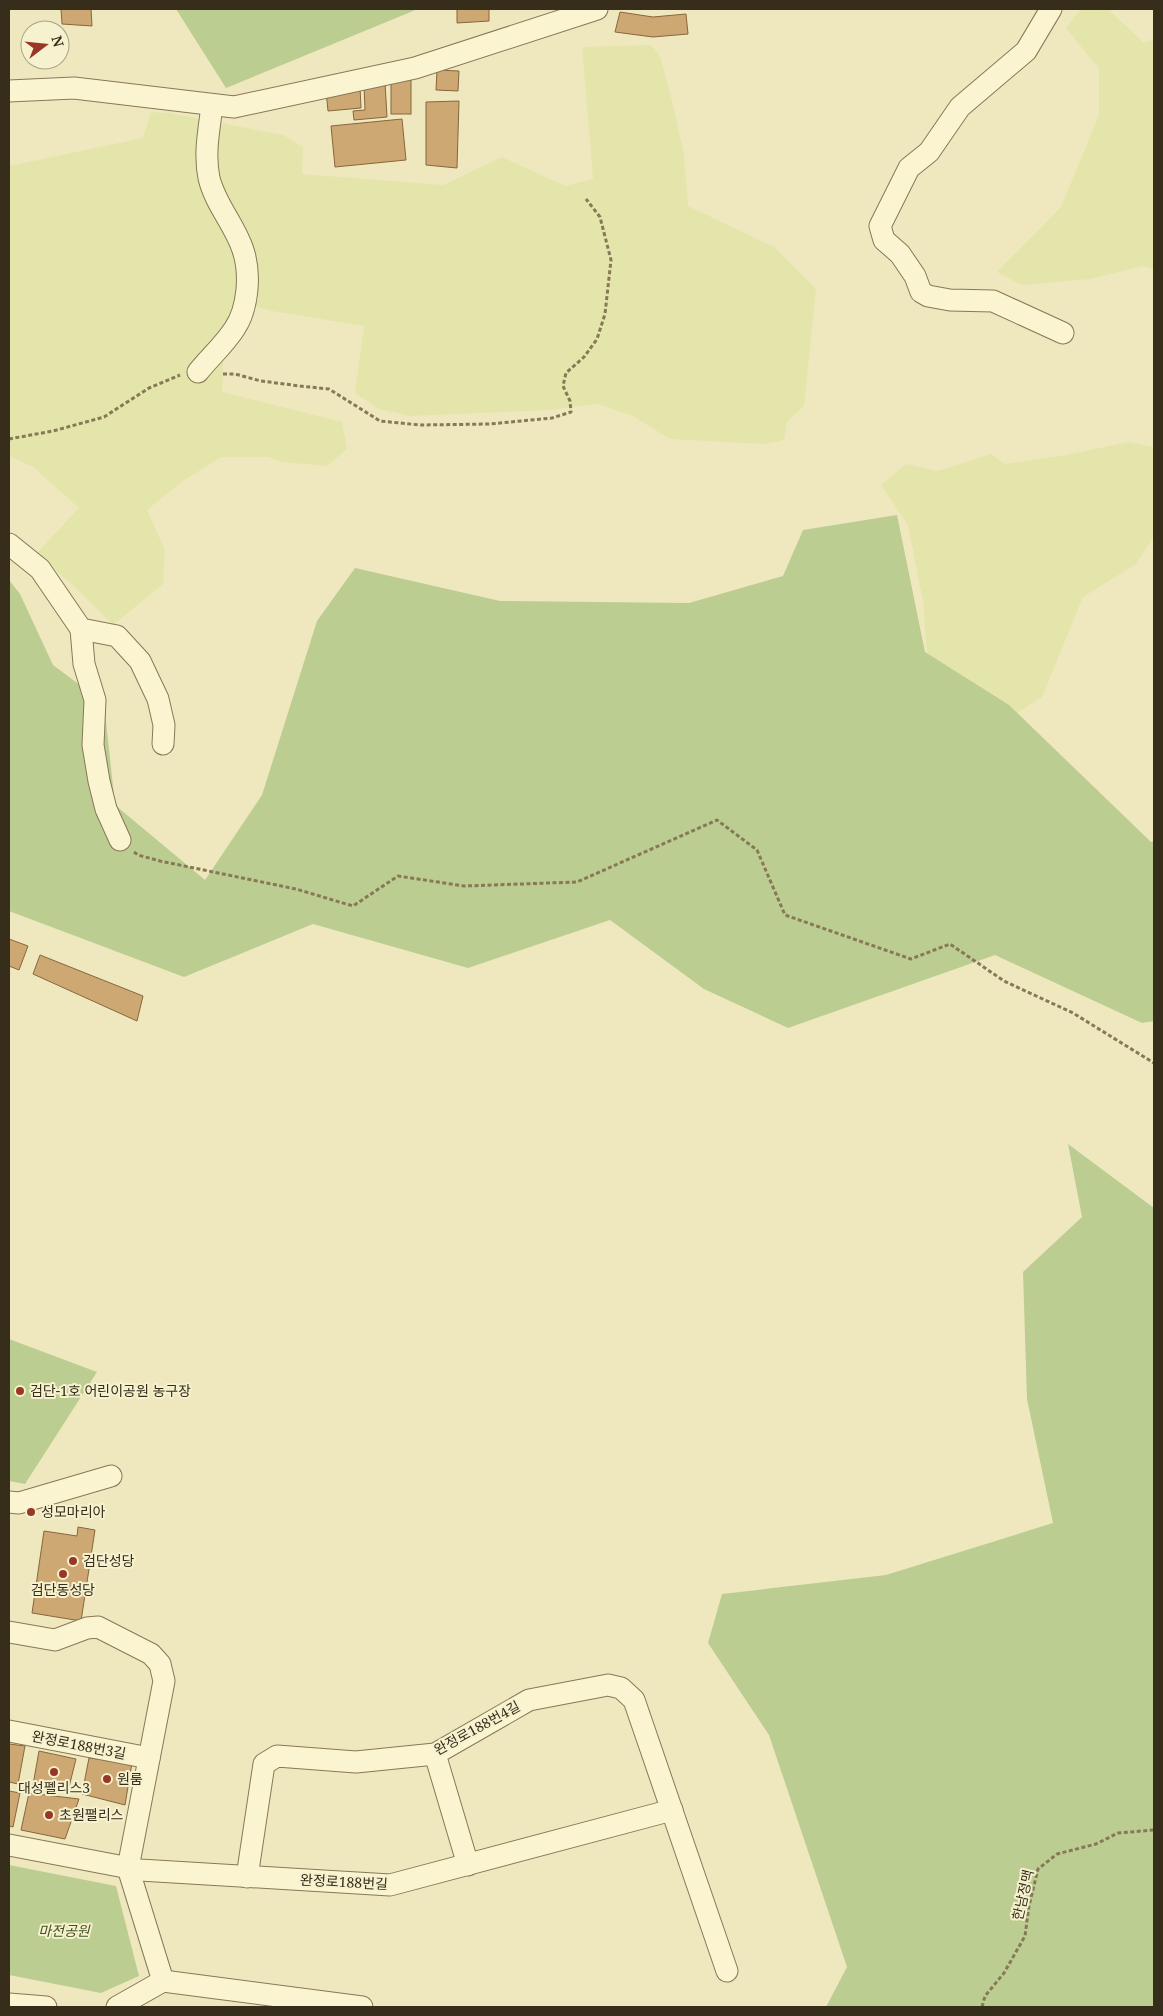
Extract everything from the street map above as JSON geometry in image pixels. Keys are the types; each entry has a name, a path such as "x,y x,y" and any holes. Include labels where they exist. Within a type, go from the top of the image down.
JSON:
{"street":[{"path":"9,91 74,88 212,106 234,107 415,68 598,9"},
{"path":"1051,9 1026,51 960,107 929,152 909,168 880,226 884,240 900,254 915,276 921,292 928,296 950,300 993,301 1063,333"},
{"path":"198,372 235,328 243,310 247,278 243,250 225,216 210,179 206,147 212,106"},
{"path":"9,544 40,569 81,629 84,664 96,700 93,745 99,781 106,809 120,840"},
{"path":"81,629 117,636 140,661 158,700 164,725 163,744"},
{"path":"9,1502 19,1503 110,1476"},
{"path":"9,1632 55,1640 87,1628 98,1627 151,1654 160,1664 164,1681 128,1868 163,1981"},
{"name":"완정로188번4길","path":"247,1876 264,1764 278,1756 356,1762 435,1754 529,1700 608,1685 621,1688 634,1700 728,1970"},
{"name":"완정로188번3길","path":"9,1731 149,1758"},
{"path":"435,1754 468,1865"},
{"name":"완정로188번길","path":"9,1845 128,1868 390,1885 672,1810"},
{"path":"117,2007 163,1981 362,2007"},
{"path":"9,2004 46,2007"}],"path":[{"path":"9,438 53,431 104,416 149,388 180,375 198,372 235,374 262,380 329,389 380,421 388,422 420,425 490,424 552,418 571,412 570,401 563,386 566,372 584,357 597,339 605,314 611,260 600,217 586,199"},
{"path":"120,840 138,855 296,889 353,906 398,876 464,886 578,882 717,820 757,850 785,915 911,959 950,944 1004,981 1073,1013 1154,1063"},
{"name":"한남정맥","path":"982,2007 985,1996 1004,1973 1026,1936 1029,1906 1038,1869 1057,1854 1096,1844 1118,1833 1154,1830"}],"green space":[{"path":"176,9 418,9 226,88"},
{"path":"1081,9 1108,9 1144,43 1154,39 1154,269 1143,266 1090,279 1022,285 997,272 1061,207 1099,115 1099,69 1066,28"},
{"path":"651,45 660,56 673,105 684,154 688,206 774,247 816,289 804,406 787,422 784,440 763,444 670,439 633,416 598,404 550,410 410,416 379,409 355,393 364,326 272,311 235,300 224,329 222,392 342,422 347,449 327,466 282,462 268,457 221,457 183,481 147,510 165,550 163,584 113,625 75,587 36,554 79,508 33,467 9,456 9,166 143,138 151,112 169,113 283,135 303,147 302,174 443,185 502,157 565,186 593,179 582,47"},
{"path":"1128,442 1154,447 1154,536 1136,564 1083,597 1042,697 995,727 930,695 923,601 908,525 881,485 906,464 938,471 991,454 1005,464 1066,455"},
{"path":"897,515 925,652 1009,705 1151,842 1154,841 1154,1021 1142,1023 995,955 788,1028 704,989 610,920 468,968 313,924 184,977 9,911 9,580 20,594 53,665 104,703 115,805 205,880 262,795 317,621 355,568 500,601 689,603 783,576 803,530"},
{"path":"1068,1144 1154,1208 1154,2007 826,2007 847,1967 769,1735 708,1643 722,1594 886,1575 1053,1523 1027,1399 1023,1272 1082,1217"},
{"path":"9,1339 97,1372 25,1484 9,1481"},
{"name":"마전공원","path":"9,1865 116,1886 139,1976 101,1993 9,1975"}],"building":[{"path":"61,9 91,9 92,26 70,25 70,20 62,20"},
{"path":"457,9 489,9 489,21 457,23"},
{"path":"620,12 653,17 686,14 688,34 653,37 615,32"},
{"path":"437,70 459,71 458,91 436,90"},
{"path":"391,79 411,79 411,114 391,114"},
{"path":"385,83 387,117 354,120 353,111 365,110 364,85"},
{"path":"360,87 361,108 328,111 326,90"},
{"path":"459,101 457,168 426,165 426,102"},
{"path":"402,119 406,160 335,167 331,126"},
{"path":"9,939 28,946 19,970 9,966"},
{"path":"40,955 143,996 137,1021 33,974"},
{"name":"검단동성당","path":"78,1527 95,1530 81,1621 32,1613 44,1531 77,1536"},
{"path":"9,1744 25,1746 18,1784 9,1782"},
{"name":"대성펠리스3","path":"39,1751 76,1759 68,1791 33,1785"},
{"name":"원룸","path":"89,1758 132,1763 125,1805 82,1794"},
{"path":"9,1791 20,1793 13,1827 9,1826"},
{"name":"초원팰리스","path":"29,1793 79,1799 65,1839 21,1830"}],"place":[{"name":"검단-1호 어린이공원 농구장","path":"20,1391"},
{"name":"성모마리아","path":"31,1512"},
{"name":"검단성당","path":"73,1561"},
{"name":"검단동성당","path":"63,1574"},
{"name":"대성펠리스3","path":"54,1772"},
{"name":"원룸","path":"107,1779"},
{"name":"초원팰리스","path":"49,1815"}]}
